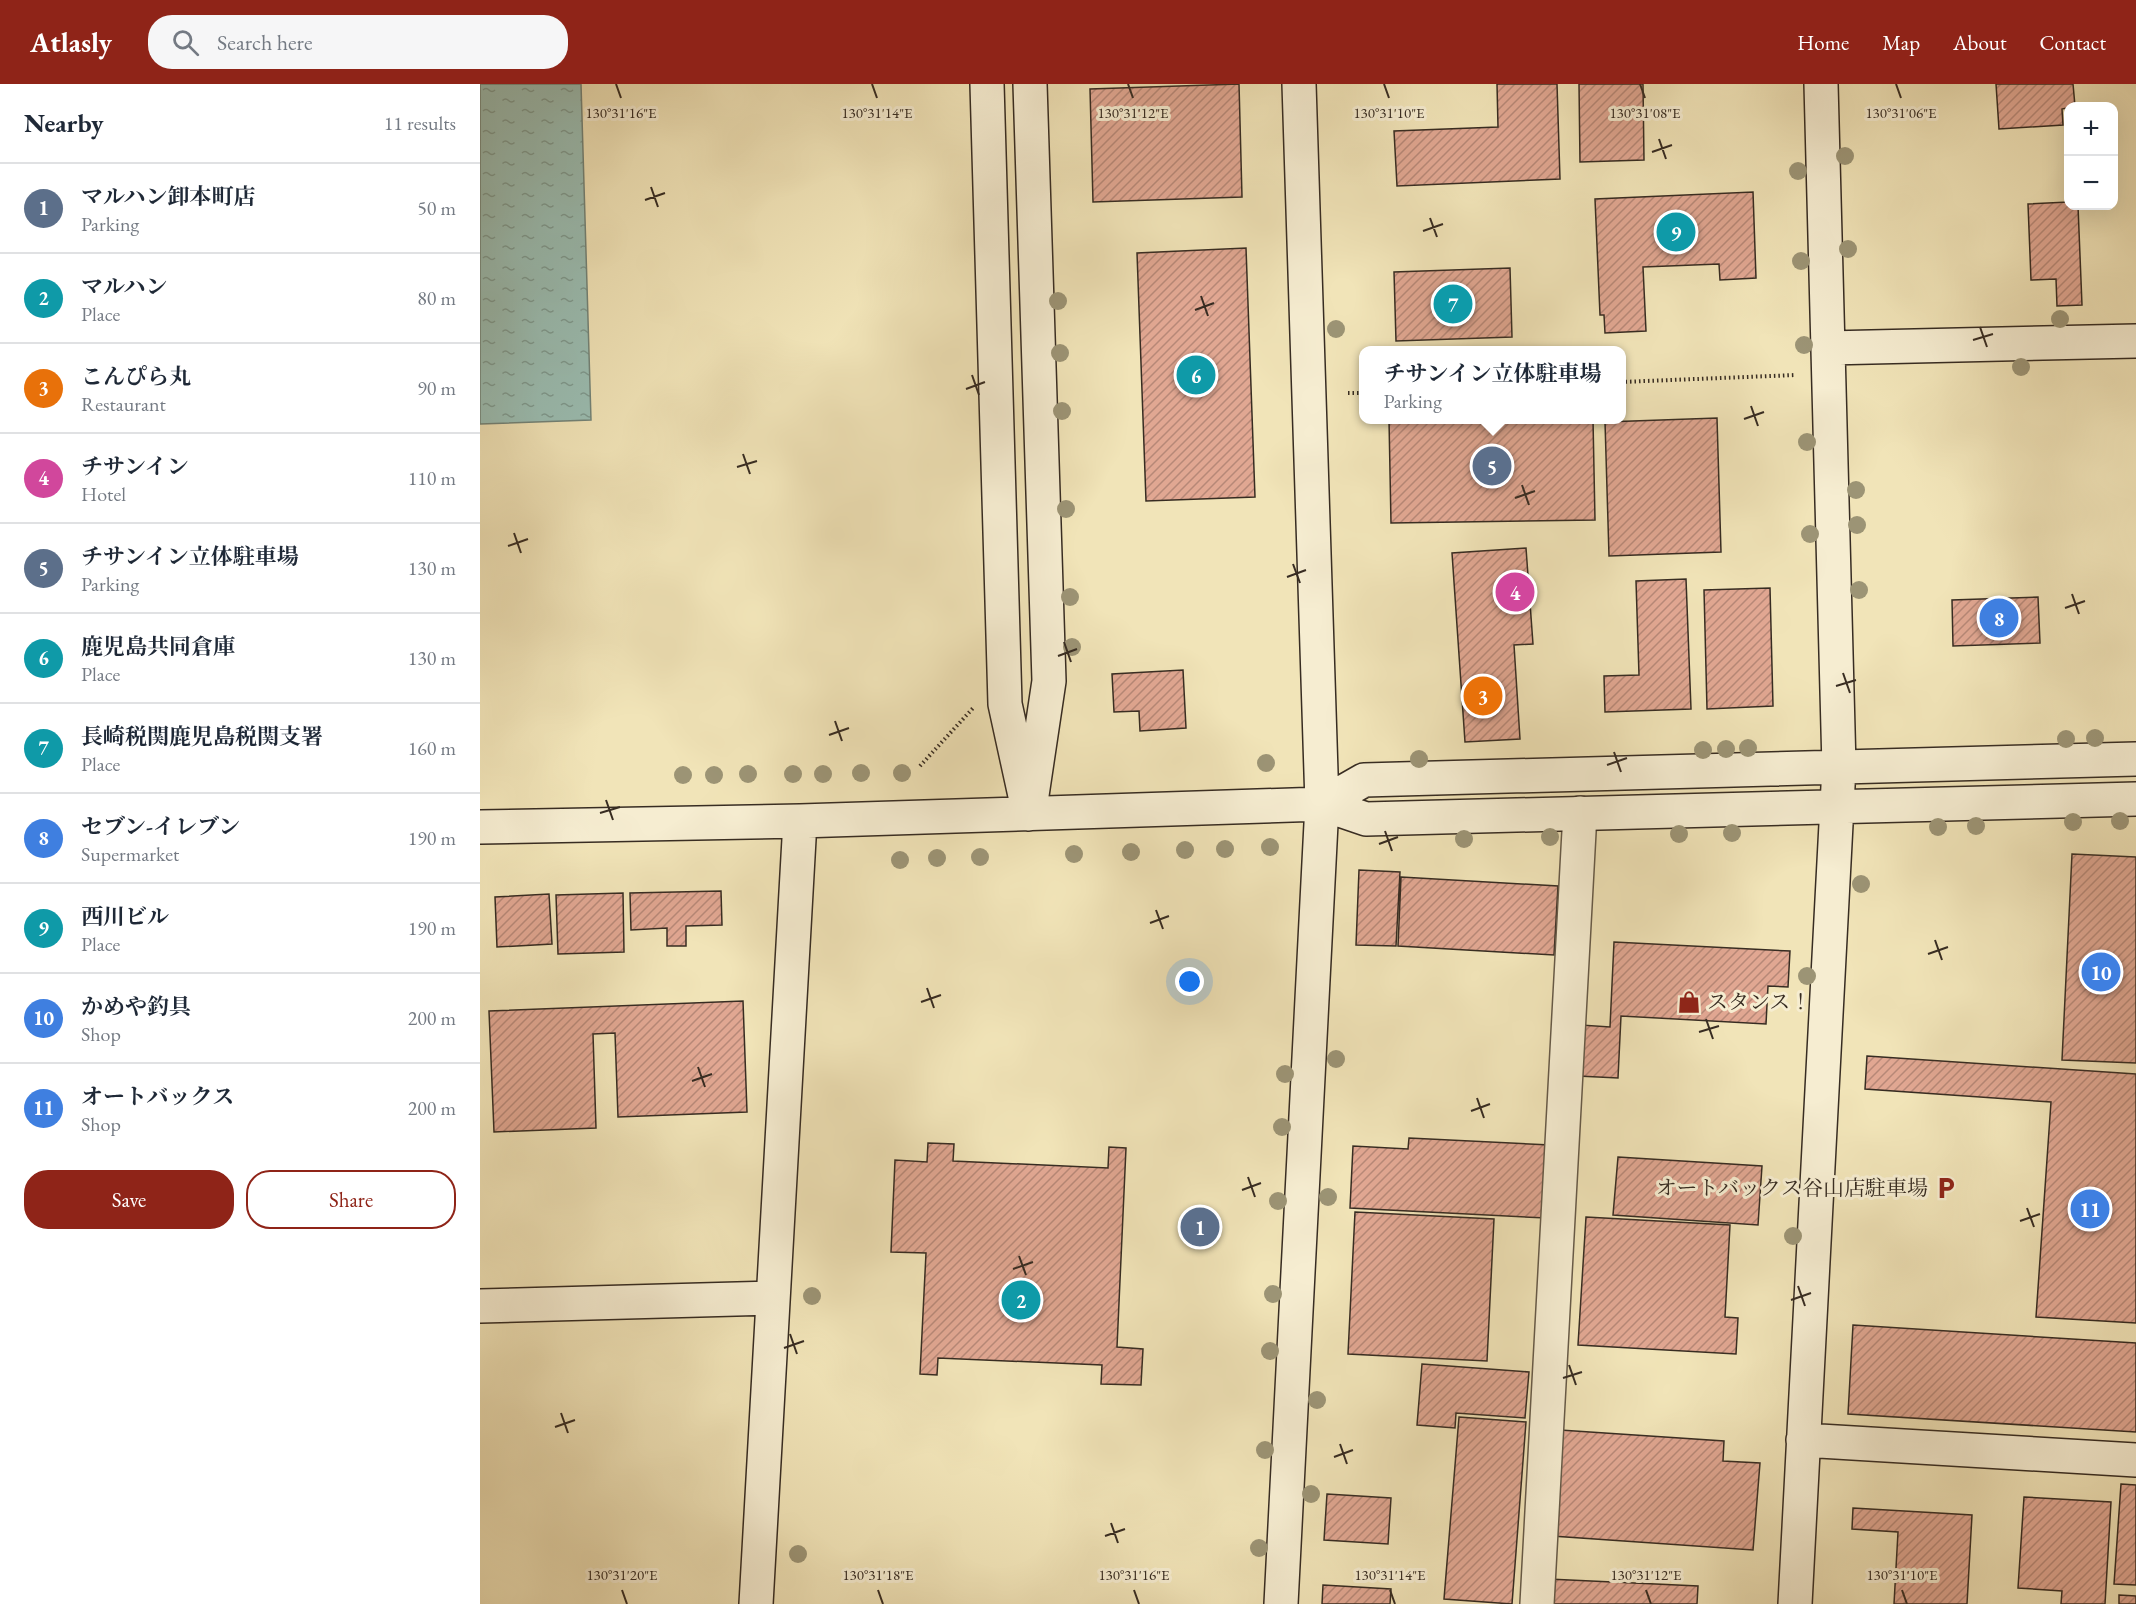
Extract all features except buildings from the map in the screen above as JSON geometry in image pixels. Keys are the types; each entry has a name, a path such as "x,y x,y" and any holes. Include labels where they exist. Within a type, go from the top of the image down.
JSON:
{"street":[{"path":"987,84 1005,704 1029,814"},
{"path":"1029,814 1049,681 1030,84"},
{"path":"1281,1604 1323,804 1299,84"},
{"path":"1795,1604 1839,767 1821,84"},
{"path":"1828,348 2136,341"},
{"path":"1323,804 1364,780 2136,759"},
{"path":"480,827 800,821 1323,804 1366,819 2136,799"},
{"path":"1537,1604 1580,813"},
{"path":"756,1604 800,821"},
{"path":"480,1306 773,1298"},
{"path":"1803,1440 2136,1460"}],"path":[{"path":"1626,382 1796,375"},
{"path":"1348,393 1359,393"},
{"path":"920,766 976,705"}],"water":[{"path":"480,84 581,84 591,420 480,424"}],"place":[{"name":"西川ビル","path":"1676,232"},
{"name":"長崎税関鹿児島税関支署","path":"1453,304"},
{"name":"鹿児島共同倉庫","path":"1196,375"},
{"name":"チサンイン立体駐車場","path":"1492,466"},
{"name":"チサンイン","path":"1515,592"},
{"name":"セブン-イレブン","path":"1999,618"},
{"name":"こんぴら丸","path":"1483,696"},
{"name":"かめや釣具","path":"2101,972"},
{"name":"スタンス！","path":"1689,1002"},
{"name":"オートバックス谷山店駐車場","path":"1946,1188"},
{"name":"オートバックス","path":"2090,1209"},
{"name":"マルハン卸本町店","path":"1200,1227"},
{"name":"マルハン","path":"1021,1300"}]}
